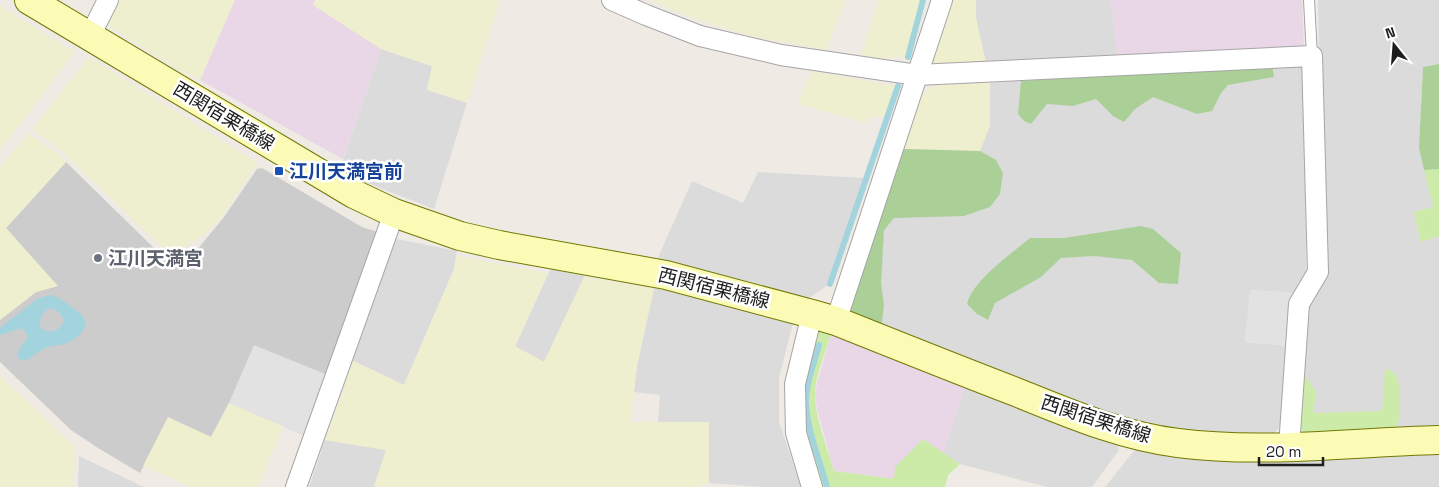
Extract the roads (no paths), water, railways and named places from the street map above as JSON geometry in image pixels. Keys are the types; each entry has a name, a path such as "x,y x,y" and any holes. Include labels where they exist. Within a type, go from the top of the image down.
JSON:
{"main road":[{"name":"西関宿栗橋線","path":"29,0 354,194 394,213 429,226 493,244 666,275 824,318 1077,416 1130,434 1178,443 1234,447 1289,447 1383,441 1439,440"}],"street":[{"path":"90,36 108,0"},
{"path":"612,0 646,16 700,36 781,55 917,75 1312,56 1318,272 1299,304 1289,447"},
{"path":"812,487 796,433 795,384 824,318 917,75 942,0"},
{"path":"296,487 394,213"}],"lane":[{"path":"1309,0 1312,56"}],"water":[{"path":"50,295 61,299 82,316 85,325 80,335 70,342 48,347 25,361 18,358 19,349 28,336 22,328 0,335 0,328 37,299","holes":["50,308 58,311 64,320 57,330 47,331 40,327 41,318 45,312"]}],"waterway":[{"path":"908,57 923,0"},
{"path":"830,284 898,86"},
{"path":"819,345 808,382 806,405 812,436 827,487"}],"place":[{"name":"江川天満宮前","path":"279,171"},
{"name":"江川天満宮","path":"98,258"}]}
